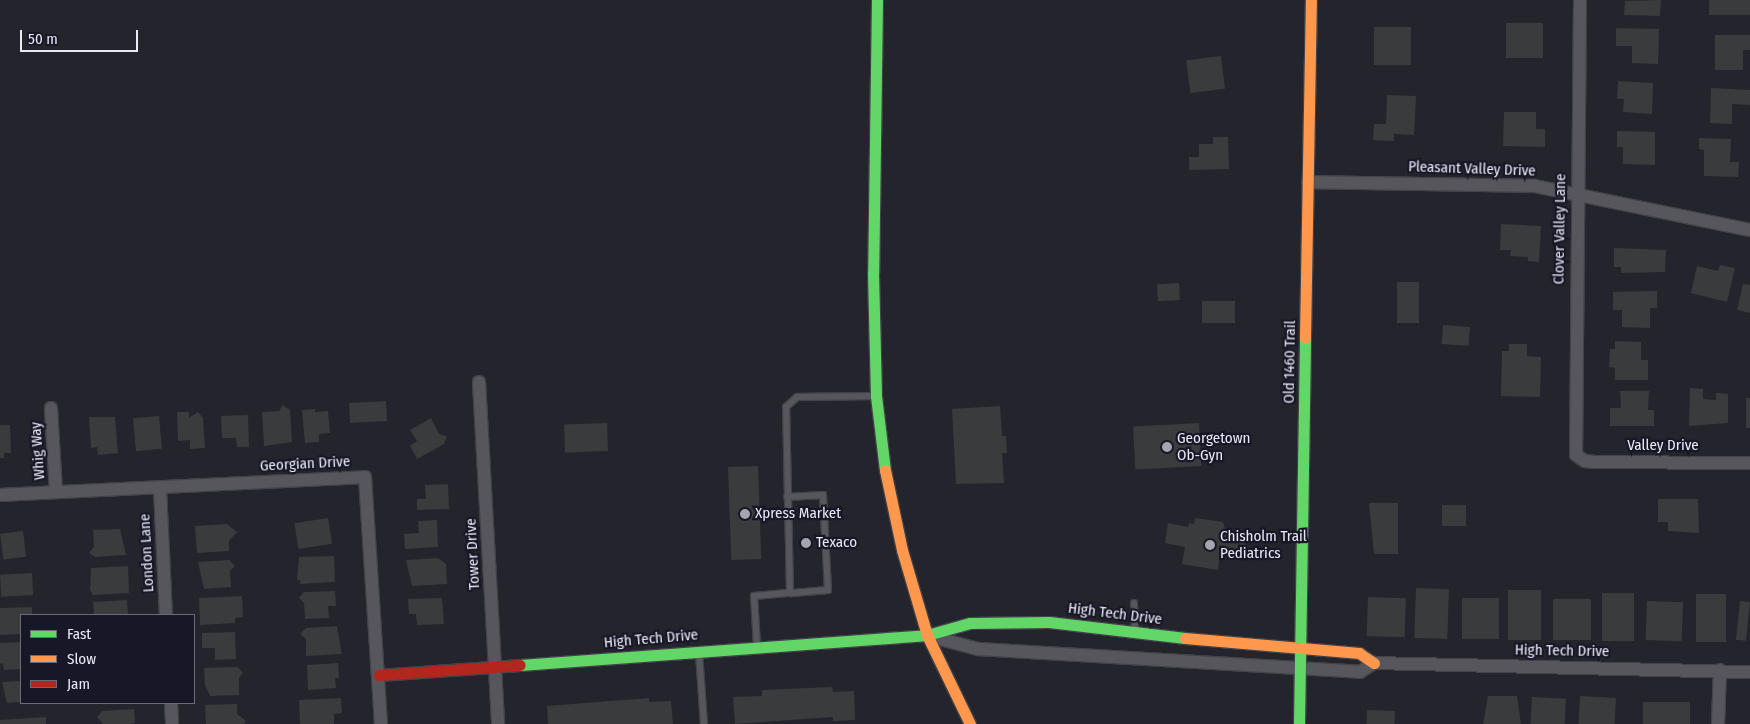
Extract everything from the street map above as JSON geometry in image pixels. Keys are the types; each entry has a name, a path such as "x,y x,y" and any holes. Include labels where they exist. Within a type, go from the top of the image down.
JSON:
{"street":[{"path":"877,0 873,273 876,396 886,480 902,550 927,635 970,724"},
{"name":"Old 1460 Trail","path":"1299,724 1311,0"},
{"name":"Clover Valley Lane","path":"1578,457 1575,449 1580,0"},
{"name":"Pleasant Valley Drive","path":"1308,182 1535,186 1577,192 1750,230"},
{"name":"Tower Drive","path":"479,382 498,724"},
{"name":"Whig Way","path":"51,408 56,491"},
{"name":"Valley Drive","path":"1578,457 1595,462 1750,463"},
{"name":"Georgian Drive","path":"0,494 160,489 365,477 381,724"},
{"name":"London Lane","path":"160,489 166,614"},
{"name":"High Tech Drive","path":"379,674 496,668 927,635 970,624 1048,622 1135,634 1301,650 1359,653 1374,663 1750,672"},
{"name":"High Tech Drive","path":"927,635 978,649 1360,672 1374,663"},
{"path":"1718,724 1720,670"},
{"path":"170,704 172,724"}],"lane":[{"path":"790,593 786,407 797,396 876,396"},
{"path":"757,647 754,596 828,590 823,495 787,497"},
{"path":"1134,602 1135,634"},
{"path":"699,652 704,724"}],"building":[{"path":"1661,0 1660,16 1624,15 1625,1"},
{"path":"1709,0 1750,0 1750,15 1709,15"},
{"path":"1506,23 1543,23 1543,58 1506,58"},
{"path":"1374,27 1411,27 1411,65 1374,65"},
{"path":"1616,28 1659,29 1658,64 1632,63 1632,46 1616,46"},
{"path":"1715,35 1750,35 1750,50 1743,50 1743,70 1715,70"},
{"path":"1221,56 1225,89 1190,93 1186,60"},
{"path":"1618,81 1653,83 1652,114 1623,112 1624,99 1617,99"},
{"path":"1711,88 1750,90 1750,105 1732,104 1732,124 1710,123"},
{"path":"1387,95 1416,96 1414,135 1394,134 1394,141 1373,140 1374,124 1386,124"},
{"path":"1504,112 1536,112 1536,129 1545,129 1545,147 1503,146"},
{"path":"1617,131 1655,132 1655,165 1623,164 1623,147 1617,147"},
{"path":"1213,137 1228,137 1229,169 1189,170 1189,157 1199,157 1199,144 1213,144"},
{"path":"1699,138 1731,139 1730,162 1739,162 1738,177 1704,176 1704,150 1699,149"},
{"path":"1501,224 1541,226 1539,262 1528,261 1528,257 1510,256 1511,250 1500,250"},
{"path":"1614,248 1666,250 1665,272 1621,273 1621,267 1614,267"},
{"path":"1720,265 1735,268 1727,302 1691,293 1697,266 1718,271"},
{"path":"1397,282 1419,282 1419,323 1397,323"},
{"path":"1179,283 1180,300 1158,301 1157,284"},
{"path":"1743,284 1750,285 1750,313 1737,310"},
{"path":"1657,291 1657,308 1650,308 1650,328 1622,327 1622,310 1613,310 1613,292"},
{"path":"1202,301 1235,301 1235,323 1202,323"},
{"path":"1443,325 1470,327 1469,346 1442,344"},
{"path":"1615,341 1641,342 1641,360 1648,360 1648,380 1615,380 1615,368 1609,367 1610,349 1615,349"},
{"path":"1509,344 1527,344 1527,356 1541,357 1540,397 1501,396 1502,351 1509,351"},
{"path":"1690,388 1703,389 1703,399 1716,400 1716,393 1728,394 1728,423 1689,426"},
{"path":"1620,391 1649,391 1648,410 1654,410 1654,426 1610,426 1610,408 1621,408"},
{"path":"1746,398 1750,398 1750,428 1746,428"},
{"path":"386,401 387,421 350,423 349,403"},
{"path":"283,405 290,410 292,442 264,446 262,412 279,411"},
{"path":"1000,406 1002,436 1006,436 1007,453 1002,453 1004,483 956,484 952,409"},
{"path":"315,409 315,412 328,411 330,433 319,434 319,442 305,443 302,410"},
{"path":"177,412 189,412 189,418 198,412 203,418 205,448 190,449 190,440 178,441"},
{"path":"248,415 249,447 237,447 236,438 222,438 221,416"},
{"path":"159,416 162,449 136,451 133,418"},
{"path":"89,417 115,417 118,453 98,455 97,447 91,448"},
{"path":"431,418 439,434 447,436 444,444 417,459 410,446 417,441 410,430"},
{"path":"607,423 608,451 565,452 564,425"},
{"name":"Georgetown Ob-Gyn","path":"1199,423 1201,466 1135,469 1133,426"},
{"path":"0,425 10,425 11,453 4,453 4,458 0,458"},
{"name":"Xpress Market","path":"758,466 761,559 731,560 728,467"},
{"path":"448,484 449,509 417,510 417,499 426,499 425,485"},
{"path":"1658,499 1698,499 1699,533 1668,531 1668,522 1658,522"},
{"path":"1369,503 1398,503 1398,554 1374,554"},
{"path":"1442,505 1466,505 1466,526 1442,526"},
{"path":"328,518 332,544 298,549 294,523"},
{"name":"Chisholm Trail Pediatrics","path":"1195,518 1223,522 1226,532 1246,535 1243,556 1220,553 1218,570 1182,564 1185,547 1165,543 1168,523 1188,527 1189,523 1194,524"},
{"path":"437,520 438,547 405,549 404,534 419,533 418,521"},
{"path":"227,524 237,532 229,541 229,551 197,553 195,526"},
{"path":"120,529 126,555 95,557 89,553 94,547 93,530"},
{"path":"23,531 26,557 3,560 0,534"},
{"path":"334,556 335,582 300,584 300,580 297,580 299,557"},
{"path":"438,558 446,564 447,584 412,586 406,560"},
{"path":"229,560 235,566 230,571 231,587 204,589 198,562"},
{"path":"128,566 129,593 93,595 90,590 91,568"},
{"path":"32,573 33,595 1,597 0,575"},
{"path":"1416,588 1449,589 1447,639 1414,638"},
{"path":"1508,590 1541,590 1541,640 1508,640"},
{"path":"335,591 336,606 328,606 329,618 305,619 304,603 299,598 304,592"},
{"path":"1602,593 1634,593 1634,641 1602,641"},
{"path":"1696,594 1726,594 1726,642 1696,642"},
{"path":"242,596 243,617 235,618 235,623 200,625 199,598"},
{"path":"1368,597 1406,598 1405,637 1367,636"},
{"path":"442,598 444,624 417,625 416,614 409,614 408,599"},
{"path":"1462,598 1499,598 1499,639 1462,639"},
{"path":"1553,599 1591,599 1591,640 1553,640"},
{"path":"127,600 128,614 94,614 93,602"},
{"path":"1647,601 1683,602 1682,641 1646,640"},
{"path":"1740,601 1750,602 1746,641 1736,640"},
{"path":"32,607 32,614 20,614 20,634 0,635 0,608"},
{"path":"337,626 342,654 306,656 306,639 300,634 306,628"},
{"path":"235,632 236,659 215,660 215,648 202,648 202,633"},
{"path":"20,642 20,669 4,670 3,663 0,664 0,643"},
{"path":"338,663 339,678 335,678 336,688 308,690 307,665"},
{"path":"237,667 243,673 239,678 239,695 210,696 205,685 204,668"},
{"path":"20,681 20,702 7,703 2,682"},
{"path":"832,687 833,692 854,691 855,720 833,721 833,717 735,724 733,697 762,696 762,690"},
{"path":"1488,696 1517,696 1521,724 1483,724"},
{"path":"1580,696 1616,698 1615,724 1579,724"},
{"path":"1532,697 1566,699 1565,724 1531,724"},
{"path":"341,698 342,713 334,714 334,724 300,724 299,700"},
{"path":"649,698 649,702 671,701 673,724 548,724 547,706"},
{"path":"1643,702 1690,702 1690,724 1643,724"},
{"path":"237,704 237,714 246,721 244,724 206,724 205,705"},
{"path":"134,709 135,723 103,724 97,717 102,711"},
{"path":"1367,710 1395,711 1395,724 1367,724"},
{"path":"46,717 46,724 0,724 0,720"}],"traffic: fast":[{"path":"877,0 873,273 876,396 885,470"},
{"path":"1299,724 1305,338"},
{"path":"520,665 927,635 970,623 1049,622 1185,638"}],"traffic: slow":[{"path":"1305,338 1311,0"},
{"path":"885,470 902,550 927,635 970,724"},
{"path":"1185,638 1359,653 1374,663"}],"traffic: jam":[{"path":"379,675 520,665"}],"place":[{"name":"Georgetown Ob-Gyn","path":"1167,447"},
{"name":"Xpress Market","path":"745,514"},
{"name":"Texaco","path":"806,543"},
{"name":"Chisholm Trail Pediatrics","path":"1210,545"}]}
